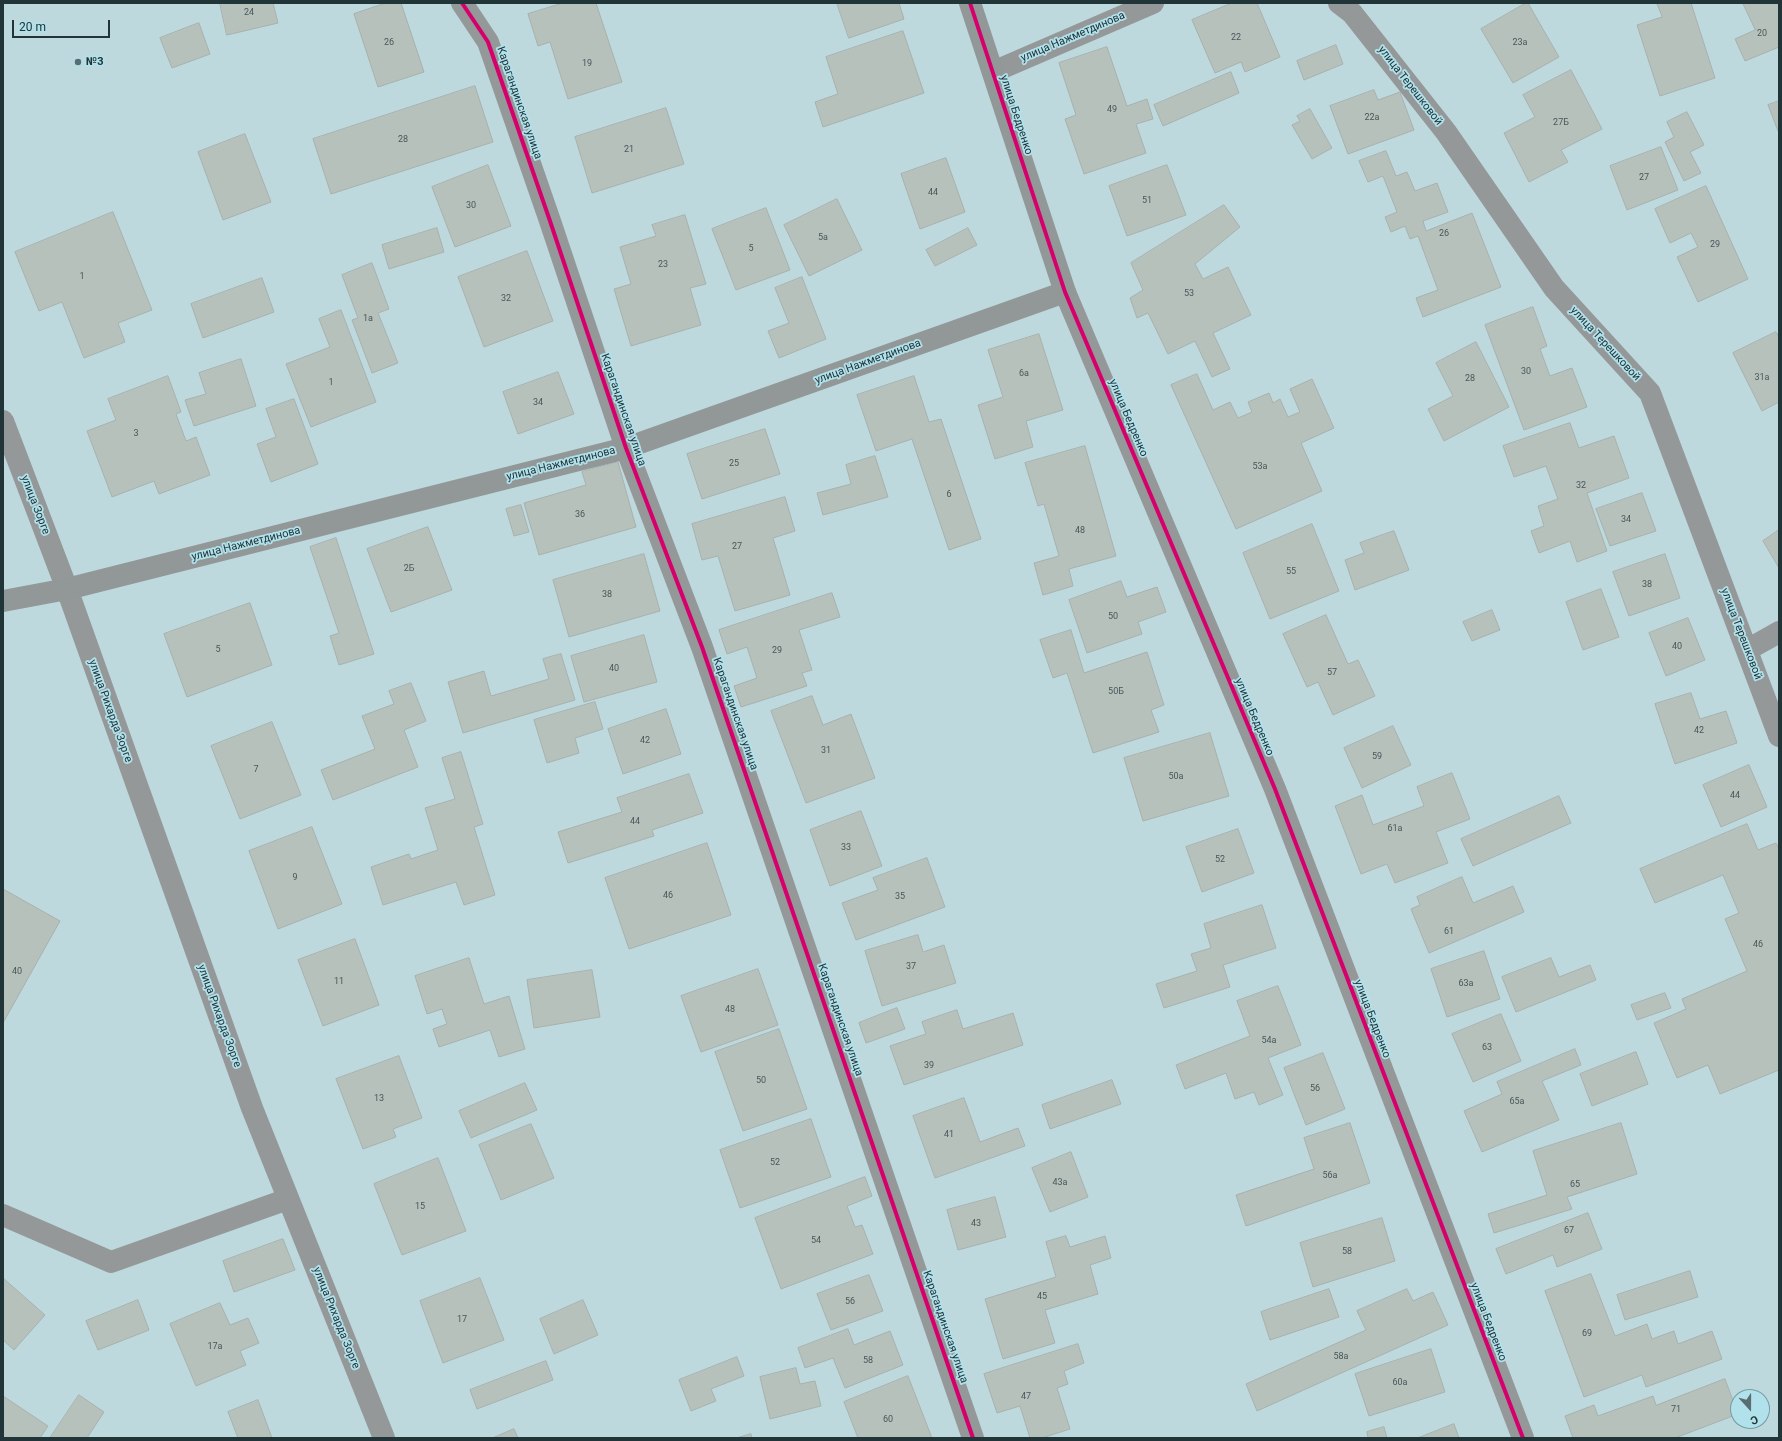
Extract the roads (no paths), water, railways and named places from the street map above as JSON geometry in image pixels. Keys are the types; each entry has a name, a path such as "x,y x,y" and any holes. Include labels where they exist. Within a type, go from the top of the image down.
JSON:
{"street":[{"name":"Карагандинская улица","path":"462,3 488,42 626,448 702,647 973,1438"},
{"name":"улица Бедренко","path":"970,3 1065,292 1275,789 1523,1438"},
{"name":"улица Нажметдинова","path":"992,72 1153,3"},
{"name":"улица Терешковой","path":"1339,3 1352,13 1446,132 1554,288 1650,393 1779,736"},
{"name":"улица Нажметдинова","path":"3,602 67,589 626,448 1065,292"},
{"name":"улица Зорге","path":"3,421 67,589"},
{"name":"улица Рихарда Зорге","path":"67,589 252,1108 384,1438"},
{"path":"1747,650 1779,632"},
{"path":"3,1215 111,1262 288,1199"}],"place":[{"name":"№3","path":"78,62"}]}
